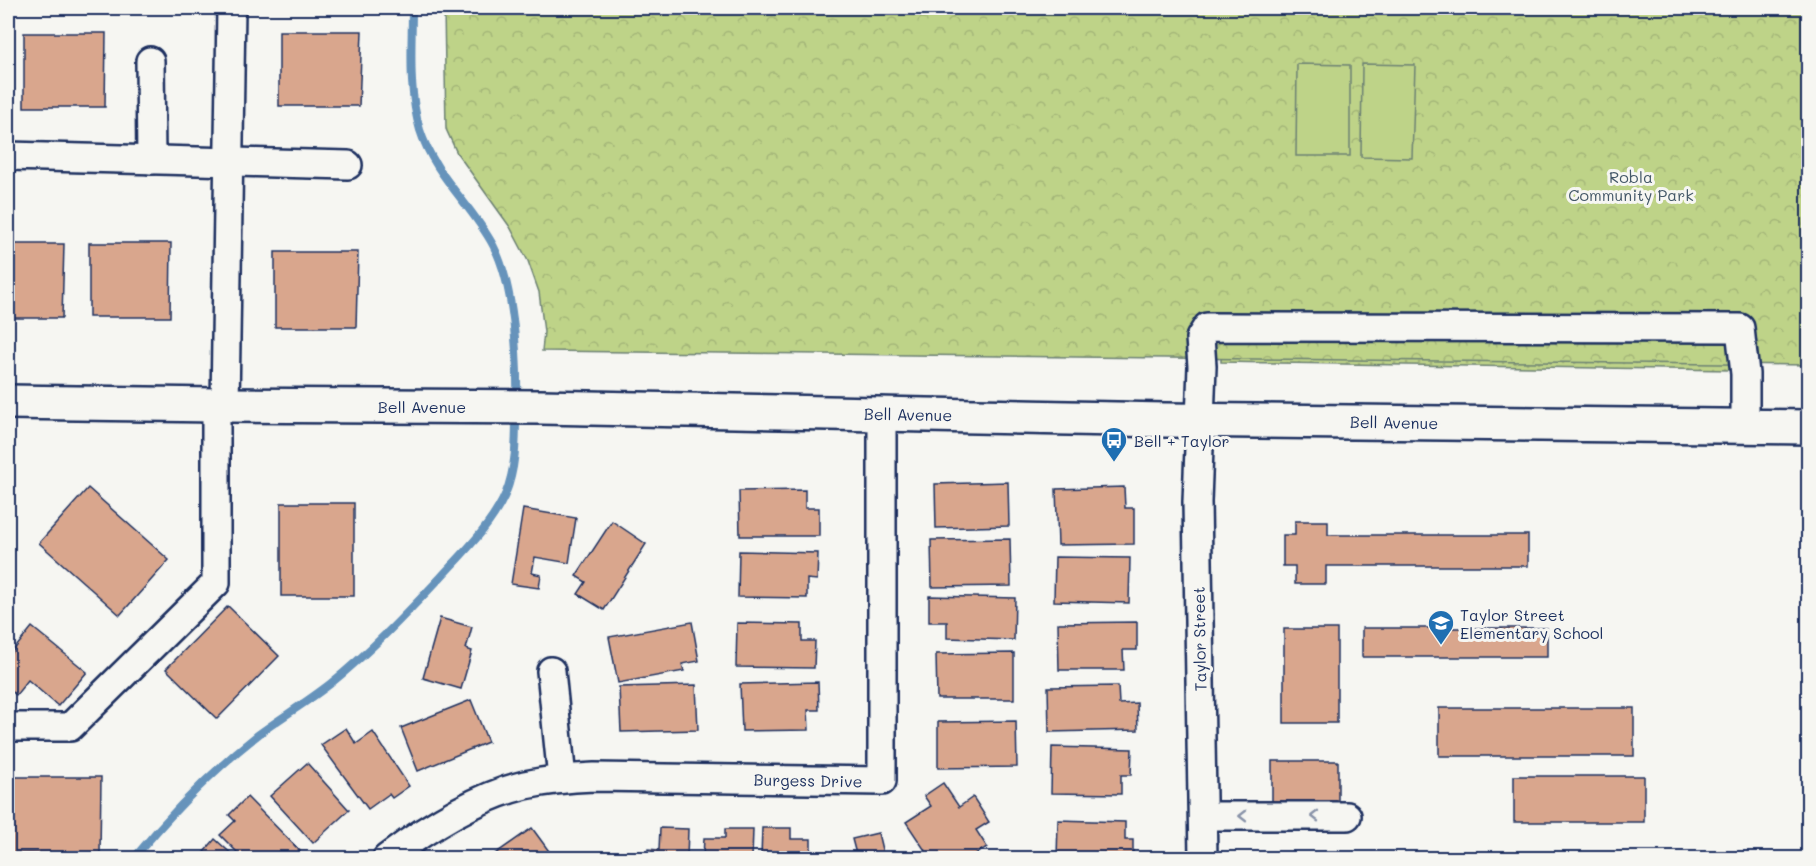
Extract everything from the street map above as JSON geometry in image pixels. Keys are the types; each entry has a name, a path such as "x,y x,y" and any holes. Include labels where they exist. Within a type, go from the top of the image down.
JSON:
{"main road":[{"name":"Bell Avenue","path":"8,402 473,406 1199,420 1809,427"}],"street":[{"path":"8,727 70,727 216,583 229,162 231,8"},
{"path":"150,61 151,160"},
{"path":"8,156 348,165"},
{"name":"Taylor Street","path":"1203,858 1197,574 1202,366 1200,338 1207,327 1740,328 1745,374 1745,426"},
{"name":"Burgess Drive","path":"395,856 447,818 488,797 524,786 562,779 594,777 882,781 882,414"},
{"path":"551,671 562,779"},
{"path":"1203,816 1347,816"}],"green space":[{"name":"Robla Community Park","path":"444,8 1808,8 1808,365 542,351 544,332 539,292 528,261 510,227 457,153 446,129"},
{"path":"1297,64 1350,65 1350,156 1296,156"},
{"path":"1362,64 1415,65 1412,158 1361,157"},
{"path":"1221,335 1728,343 1731,370 1221,362"}],"building":[{"path":"279,31 362,31 359,106 279,106"},
{"path":"24,33 106,33 105,107 24,107"},
{"path":"89,243 171,243 170,317 89,317"},
{"path":"8,244 64,244 62,318 8,318"},
{"path":"275,252 358,252 356,327 275,327"},
{"path":"1008,482 1009,526 936,528 935,484"},
{"path":"1124,487 1125,508 1134,508 1134,544 1058,545 1056,489"},
{"path":"88,488 169,560 120,615 39,543"},
{"path":"805,490 805,508 819,508 819,536 740,536 739,491"},
{"path":"281,503 354,503 354,596 281,596"},
{"path":"523,509 576,518 569,563 535,557 532,573 541,575 539,588 511,584"},
{"path":"612,521 646,544 604,610 578,594 586,582 576,576"},
{"path":"1295,521 1328,521 1328,535 1528,535 1528,566 1326,566 1326,584 1295,584 1295,566 1283,566 1283,535 1295,535"},
{"path":"1010,539 1011,586 932,587 931,540"},
{"path":"739,551 818,553 817,580 807,579 807,598 738,597"},
{"path":"1055,557 1130,558 1129,603 1054,601"},
{"path":"929,596 1015,598 1014,640 947,638 947,622 929,622"},
{"path":"228,606 279,656 217,719 166,669"},
{"path":"440,618 472,627 466,649 472,651 461,689 423,678"},
{"path":"692,622 699,661 682,664 684,671 618,683 609,637"},
{"path":"1137,622 1137,650 1123,650 1124,670 1059,670 1058,623"},
{"path":"737,623 802,624 802,641 815,641 814,668 736,667"},
{"path":"32,627 87,672 58,706 28,680 16,695 8,688 8,657"},
{"path":"1362,628 1547,628 1547,657 1362,657"},
{"path":"1284,629 1337,629 1337,723 1284,723"},
{"path":"1014,653 1014,699 937,699 936,654"},
{"path":"818,682 819,710 808,710 809,730 742,731 740,684"},
{"path":"696,685 698,730 621,732 619,687"},
{"path":"1118,686 1119,704 1137,703 1138,730 1049,732 1048,687"},
{"path":"471,700 488,742 418,771 401,728"},
{"path":"1439,708 1634,708 1634,756 1439,756"},
{"path":"1016,721 1017,767 938,768 938,722"},
{"path":"346,728 356,744 373,732 409,786 392,798 389,794 368,809 321,745"},
{"path":"1052,747 1132,749 1131,775 1121,775 1121,794 1051,793"},
{"path":"1272,761 1338,761 1338,811 1272,811"},
{"path":"307,763 349,810 313,843 270,796"},
{"path":"1514,776 1644,776 1644,822 1514,822"},
{"path":"8,777 101,777 100,854 8,853"},
{"path":"943,783 959,807 973,797 989,822 976,830 987,847 969,858 930,858 906,822 931,806 924,796"},
{"path":"247,797 300,851 292,858 243,858 220,835 235,821 229,815"},
{"path":"1058,820 1125,822 1125,840 1133,840 1133,858 1057,858"},
{"path":"532,828 554,858 498,858 495,854"},
{"path":"660,828 688,829 687,858 648,858 648,849 659,850"},
{"path":"762,828 791,828 791,839 811,839 811,858 761,858"},
{"path":"725,829 753,829 752,858 703,858 704,838 725,838"},
{"path":"878,833 884,858 857,858 852,839"},
{"path":"215,839 236,858 199,858"}],"waterway":[{"path":"412,8 412,84 420,130 434,161 484,230 500,261 506,280 513,321 517,364 517,401"},
{"path":"134,858 163,824 209,777 259,734 345,672 415,605 459,558 492,517 509,485 515,455 516,414"}],"place":[{"name":"Bell + Taylor","path":"1114,463"},
{"name":"Taylor Street Elementary School","path":"1441,646"}]}
